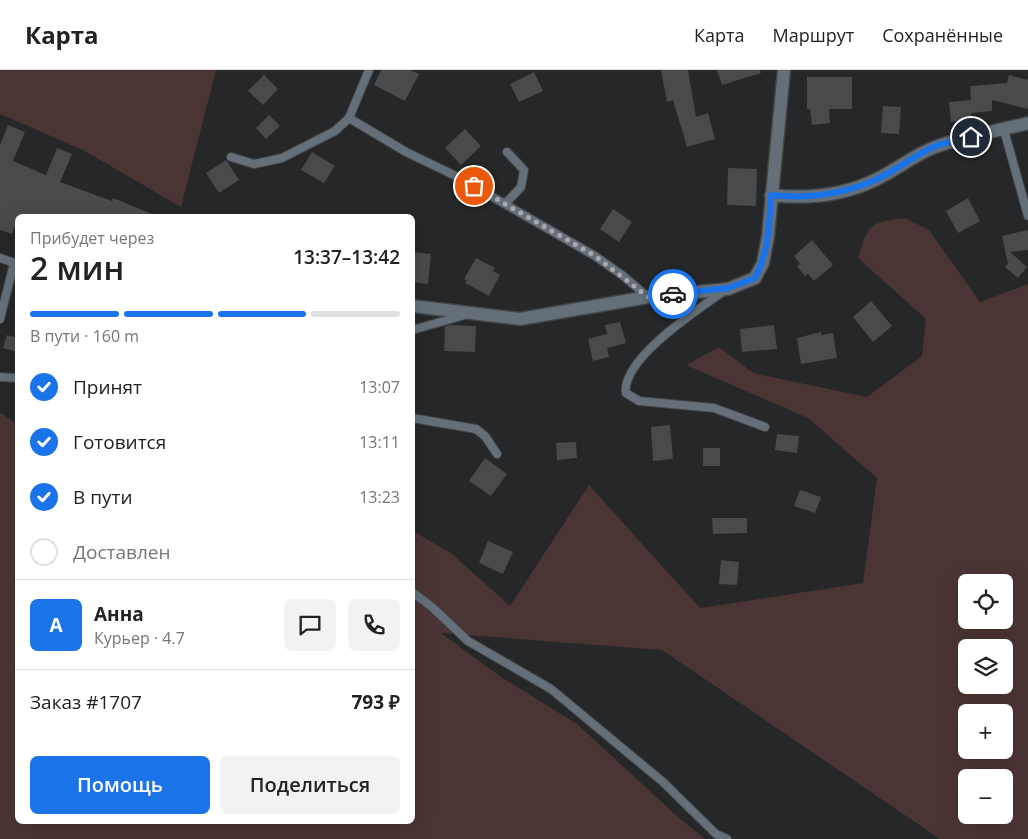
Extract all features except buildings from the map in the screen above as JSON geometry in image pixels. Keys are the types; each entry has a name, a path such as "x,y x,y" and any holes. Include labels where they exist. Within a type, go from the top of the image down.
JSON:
{"street":[{"path":"415,306 520,319 648,297 728,288 755,278 763,264 768,236 784,70"},
{"path":"771,195 793,198 826,195 853,188 874,180 935,147 1028,123"}],"lane":[{"path":"231,157 254,164 282,158 335,131 349,118 369,70"},
{"path":"349,118 406,152 458,177 595,256 648,297"},
{"path":"1004,130 1028,216"},
{"path":"505,204 521,187 524,170 507,152"},
{"path":"0,258 15,264"},
{"path":"0,319 15,267"},
{"path":"728,288 681,321 648,350 633,369 625,388 626,393 638,400 714,408 765,427"},
{"path":"415,329 469,313"},
{"path":"0,377 15,378"},
{"path":"415,419 476,429 485,436 497,454"},
{"path":"415,594 438,612 468,641 551,689 663,782 716,834 727,839"}],"shaded area":[{"path":"0,70 216,70 181,207 83,150 0,114"},
{"path":"905,218 929,230 980,302 1028,284 1028,839 940,839 662,650 441,633 501,677 577,724 678,817 705,839 0,839 0,413 15,422 15,824 415,824 415,532 451,553 510,606 589,485 700,608 863,583 877,478 808,418 686,365 719,347 753,373 867,397 922,356 926,319 858,258 864,238 872,227 877,224"}],"way so far":[{"path":"474,186 595,256 648,297 673,294"}],"route":[{"path":"673,294 728,288 744,284 755,278 763,264 768,236 771,195 793,198 826,195 853,188 874,180 935,147 971,137"}]}
